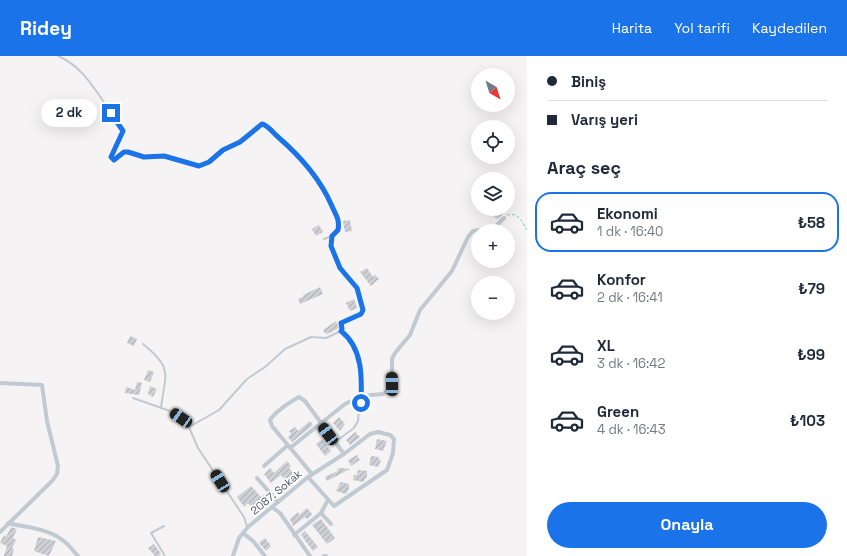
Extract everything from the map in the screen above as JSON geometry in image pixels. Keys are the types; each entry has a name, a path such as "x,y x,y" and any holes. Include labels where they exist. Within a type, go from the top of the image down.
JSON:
{"street":[{"path":"264,466 345,404 361,396 383,394 389,390 392,384 392,359 395,353 410,335 420,310 452,271 468,237 473,231 494,228 504,218"},
{"path":"0,383 42,385 48,426 58,466 57,474 53,480 0,532"},
{"path":"312,474 272,426 270,420 292,401 299,397 304,401 334,443 344,454"},
{"name":"2087. Sokak","path":"233,556 237,542 248,527 312,474 344,454 370,434 378,432 390,435 394,439 393,453 387,470 334,506 328,500"},
{"path":"294,535 321,513 328,500 308,477"},
{"path":"257,478 278,502"},
{"path":"272,507 280,513 310,556"},
{"path":"321,513 331,524"},
{"path":"8,523 26,525 46,531 65,541 78,556"},
{"path":"243,533 253,541 266,556"}],"lane":[{"path":"58,56 69,61 85,77 122,127 123,134 111,157 114,160 124,152 128,152 144,157 164,156 199,166 209,162 223,150 240,142 262,124 266,125 287,144 326,191 339,221 338,230 332,236 324,239"},
{"path":"332,236 331,246 340,268 357,288 363,310 361,314 341,323 341,331"},
{"path":"334,443 354,428 358,421 361,396 362,374 354,348 347,336 341,331"},
{"path":"189,427 214,414 246,379 265,367 285,349 311,337 326,338 341,331"},
{"path":"143,344 159,358 165,369 166,380 161,408"},
{"path":"133,398 161,408 175,415 189,427 198,448 244,517 248,527"},
{"path":"164,526 151,533 165,556"}],"path":[{"path":"504,218 512,214 518,216 527,230"}],"building":[{"path":"493,216 501,216 497,219"},
{"path":"350,220 352,231 345,232 343,221"},
{"path":"319,225 323,232 316,236 312,229"},
{"path":"367,268 373,277 375,275 379,279 371,286 360,272"},
{"path":"320,287 323,294 300,304 298,299"},
{"path":"354,299 357,308 350,311 346,303"},
{"path":"336,321 339,328 327,334 325,333 323,330"},
{"path":"130,336 137,339 134,346 127,343"},
{"path":"148,370 154,372 150,382 144,380"},
{"path":"137,382 142,383 139,395 125,393 126,387 135,390"},
{"path":"150,386 157,389 153,397 148,394"},
{"path":"339,417 345,424 340,431 333,423"},
{"path":"310,421 313,425 292,442 288,437 291,434 289,431 295,427 298,431"},
{"path":"355,432 360,437 350,445 346,440"},
{"path":"322,439 331,451 325,456 316,444"},
{"path":"377,439 387,441 383,451 375,449"},
{"path":"357,455 360,460 351,466 348,460"},
{"path":"371,456 379,457 378,459 381,460 378,467 369,465"},
{"path":"287,461 291,466 289,468 299,480 279,496 276,492 287,483 281,475 271,483 264,474 270,468 274,473"},
{"path":"337,469 350,469 327,481 325,477 338,471"},
{"path":"358,470 367,471 367,477 363,482 353,480 354,475 357,475"},
{"path":"341,482 349,484 349,489 346,494 336,491"},
{"path":"251,486 261,497 265,494 271,501 256,513 248,503 244,507 237,497"},
{"path":"307,508 312,514 311,516 307,519 305,517 293,526 290,519 298,512 299,515"},
{"path":"321,519 335,538 327,544 312,525"},
{"path":"11,527 17,529 13,538 16,540 12,549 14,549 12,556 4,556 7,546 0,543 4,535 6,537"},
{"path":"305,531 318,547 313,551 301,535"},
{"path":"38,537 56,541 49,556 34,551"},
{"path":"265,538 271,546 266,551 259,543"},
{"path":"154,544 161,554 159,556 155,556 148,548"}],"route":[{"path":"111,113 122,127 123,131 123,134 111,157 114,160 124,152 128,152 144,157 158,155 192,165 204,165 223,150 240,142 262,124 269,127 308,166 324,187 338,216 338,230 336,234 332,236 331,246 340,268 350,277 357,288 363,310 361,314 341,323 341,331 347,336 354,348 362,374 361,403"}]}
